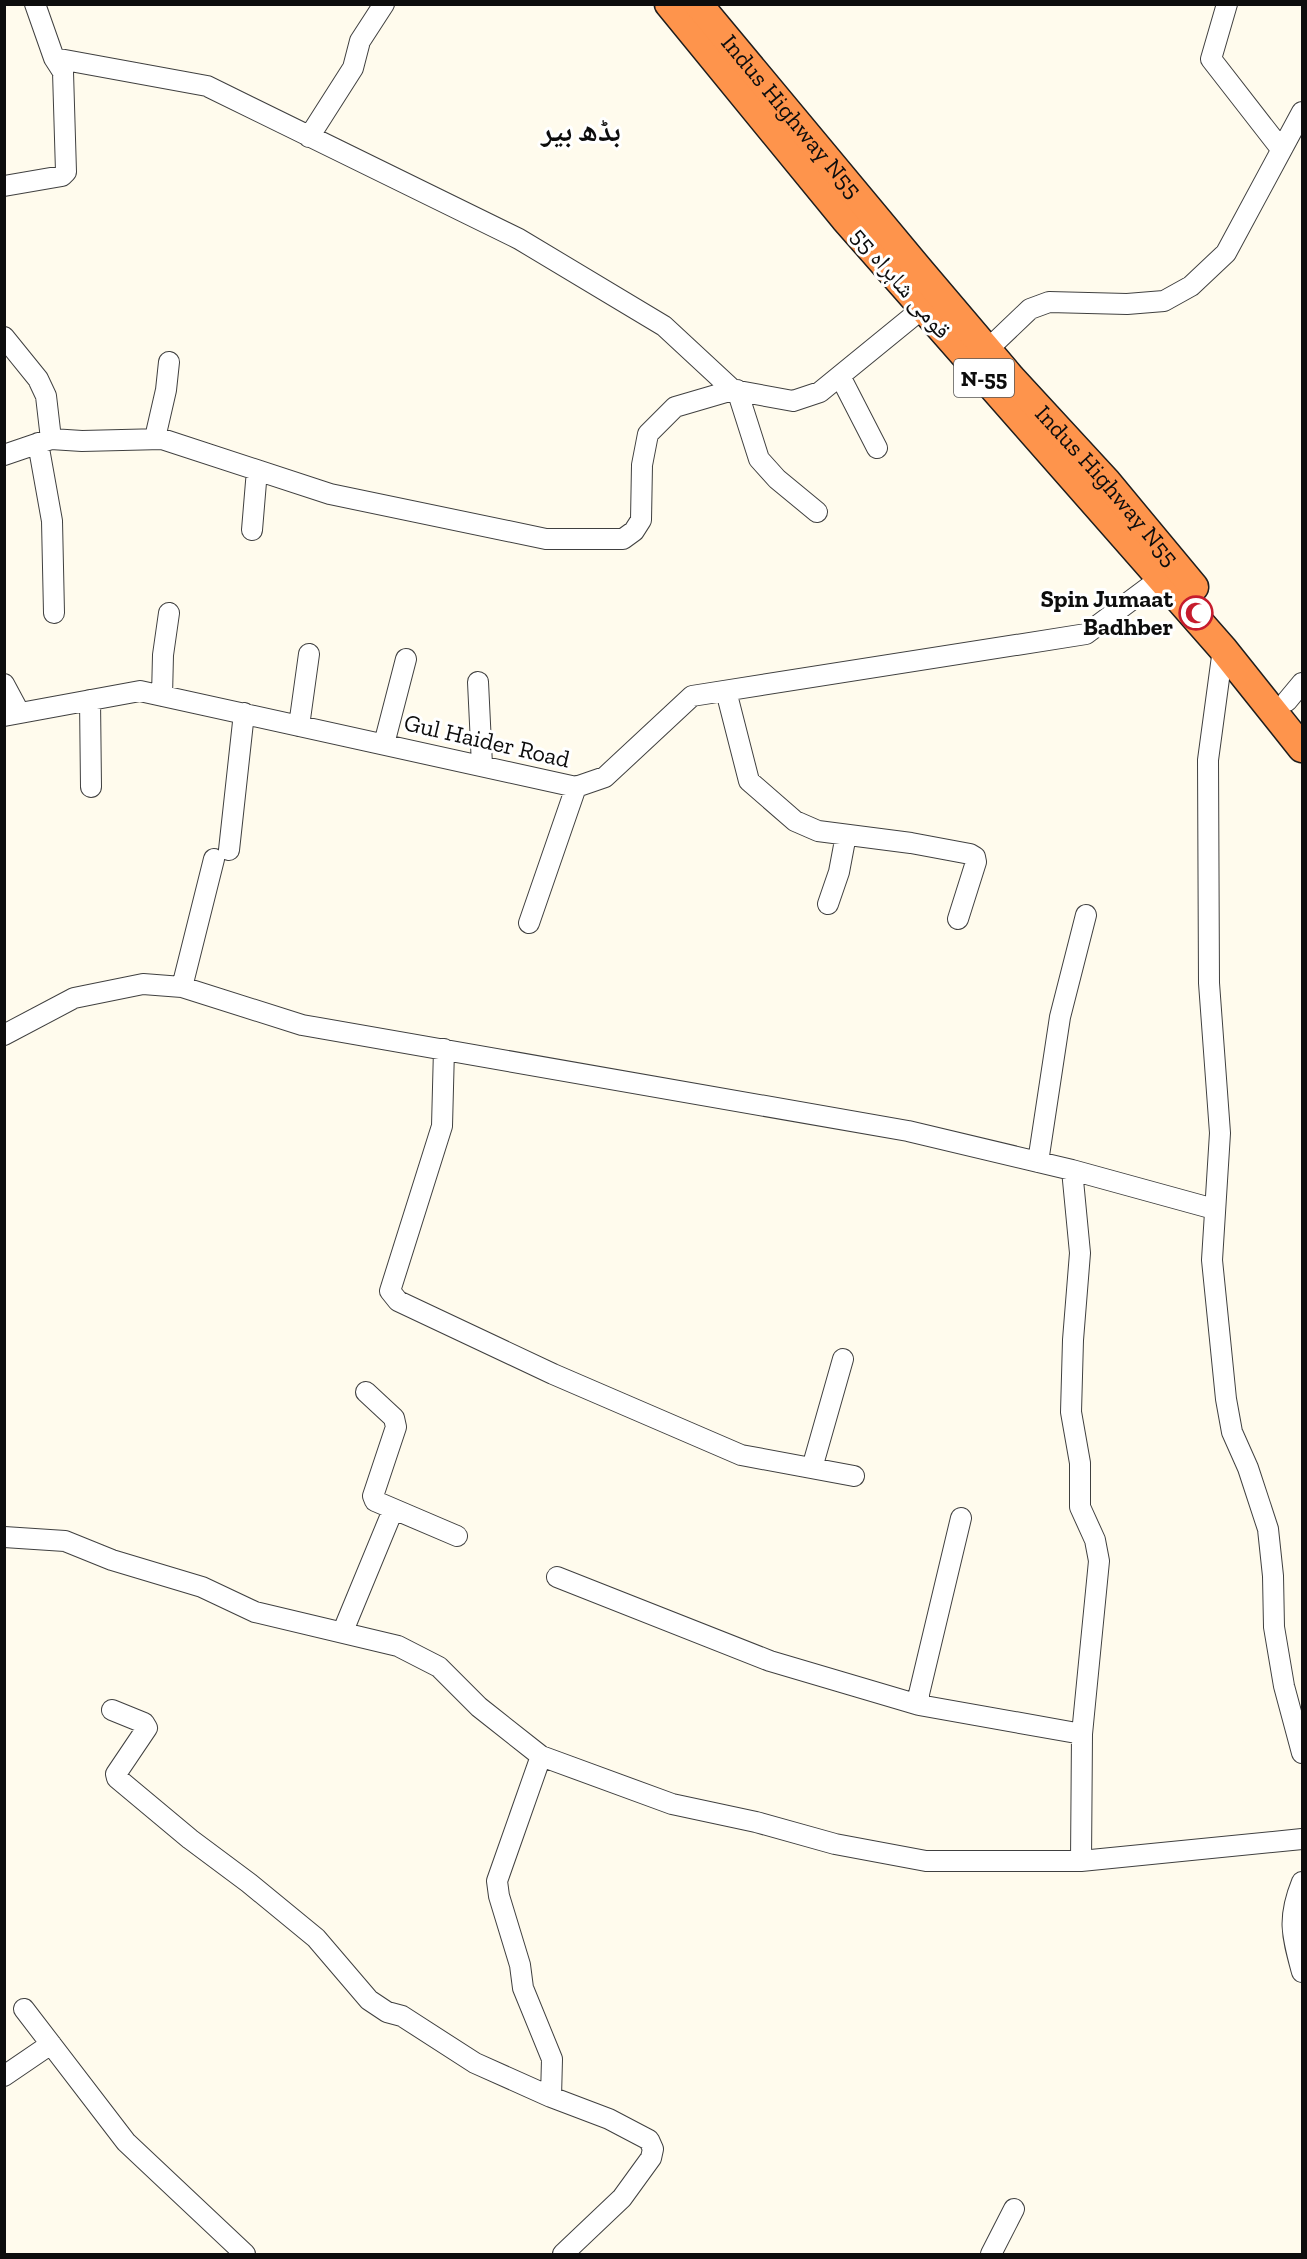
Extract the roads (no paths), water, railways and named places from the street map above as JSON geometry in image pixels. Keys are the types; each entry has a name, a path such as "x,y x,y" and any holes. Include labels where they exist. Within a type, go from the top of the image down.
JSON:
{"highway":[{"name":"قومی شاہراہ 55","path":"669,4 845,219 1223,649 1302,748"},
{"name":"Indus Highway N55","path":"698,4 987,350 1106,481 1297,701"}],"street":[{"path":"4,186 62,176 66,172 63,72 54,58 35,4"},
{"path":"309,137 353,68 360,41 384,4"},
{"path":"1227,4 1211,59 1290,144"},
{"path":"54,58 207,86 528,245 664,326 735,390 759,459 777,479 817,512"},
{"path":"987,350 1030,309 1049,302 1127,304 1164,300 1191,286 1226,253 1290,144 1302,112"},
{"path":"4,455 44,441 155,438 330,494 546,539 623,539 634,531 641,520 642,465 648,434 675,407 735,390 793,401 820,392 923,308"},
{"path":"4,337 38,379 46,396 44,441 52,521 54,613"},
{"path":"155,438 166,390 169,362"},
{"path":"840,376 877,448"},
{"path":"252,530 257,470"},
{"name":"Gul Haider Road","path":"12,714 140,691 576,787 605,777 692,696 1086,634 1161,578"},
{"path":"162,696 163,655 169,613"},
{"path":"1223,649 1208,760 1209,983 1220,1133 1212,1260 1226,1399 1232,1432 1248,1468 1268,1529 1273,1576 1274,1627 1284,1686 1302,1753"},
{"path":"299,726 309,654"},
{"path":"384,744 406,659"},
{"path":"478,682 482,765"},
{"path":"4,684 12,714"},
{"path":"726,691 749,780 795,821 818,831 911,843 970,854 975,857 976,862 958,919"},
{"path":"90,700 91,787"},
{"path":"182,987 222,854 244,713"},
{"path":"529,923 576,787"},
{"path":"828,904 846,835"},
{"path":"1038,1162 1060,1017 1086,915"},
{"path":"4,1035 74,998 143,984 182,987 302,1025 908,1131 1072,1170 1214,1209"},
{"path":"444,1049 442,1126 390,1292 398,1301 553,1374 741,1455 854,1476"},
{"path":"1072,1170 1080,1253 1073,1340 1071,1412 1080,1463 1080,1507 1095,1540 1099,1561 1082,1734 1081,1861"},
{"path":"812,1468 843,1359"},
{"path":"366,1392 394,1418 396,1426 373,1496 375,1501 457,1536"},
{"path":"343,1631 393,1510"},
{"path":"919,1705 919,1694 961,1518"},
{"path":"4,1537 64,1541 112,1560 202,1587 255,1612 343,1631 398,1646 439,1667 478,1707 541,1756 672,1804 756,1822 836,1844 926,1861 1081,1861 1302,1839"},
{"path":"557,1577 770,1661 919,1705 1082,1734"},
{"path":"112,1710 144,1722 147,1728 116,1774 117,1778 316,1938 369,2000 387,2012 402,2016 475,2063 550,2097 609,2119 649,2140 653,2149 651,2158 622,2198 563,2254"},
{"path":"541,1756 497,1881 499,1896 520,1965 523,1988 552,2059 550,2097"},
{"path":"1302,1882 1293,1907 1292,1936 1302,1972"},
{"path":"24,2009 126,2142 244,2254"},
{"path":"4,2076 51,2044"},
{"path":"991,2254 1014,2209"}],"place":[{"name":"Spin Jumaat Badhber","path":"1196,613"}],"district":[{"name":"بڈھ بیر","path":"581,131"}]}
